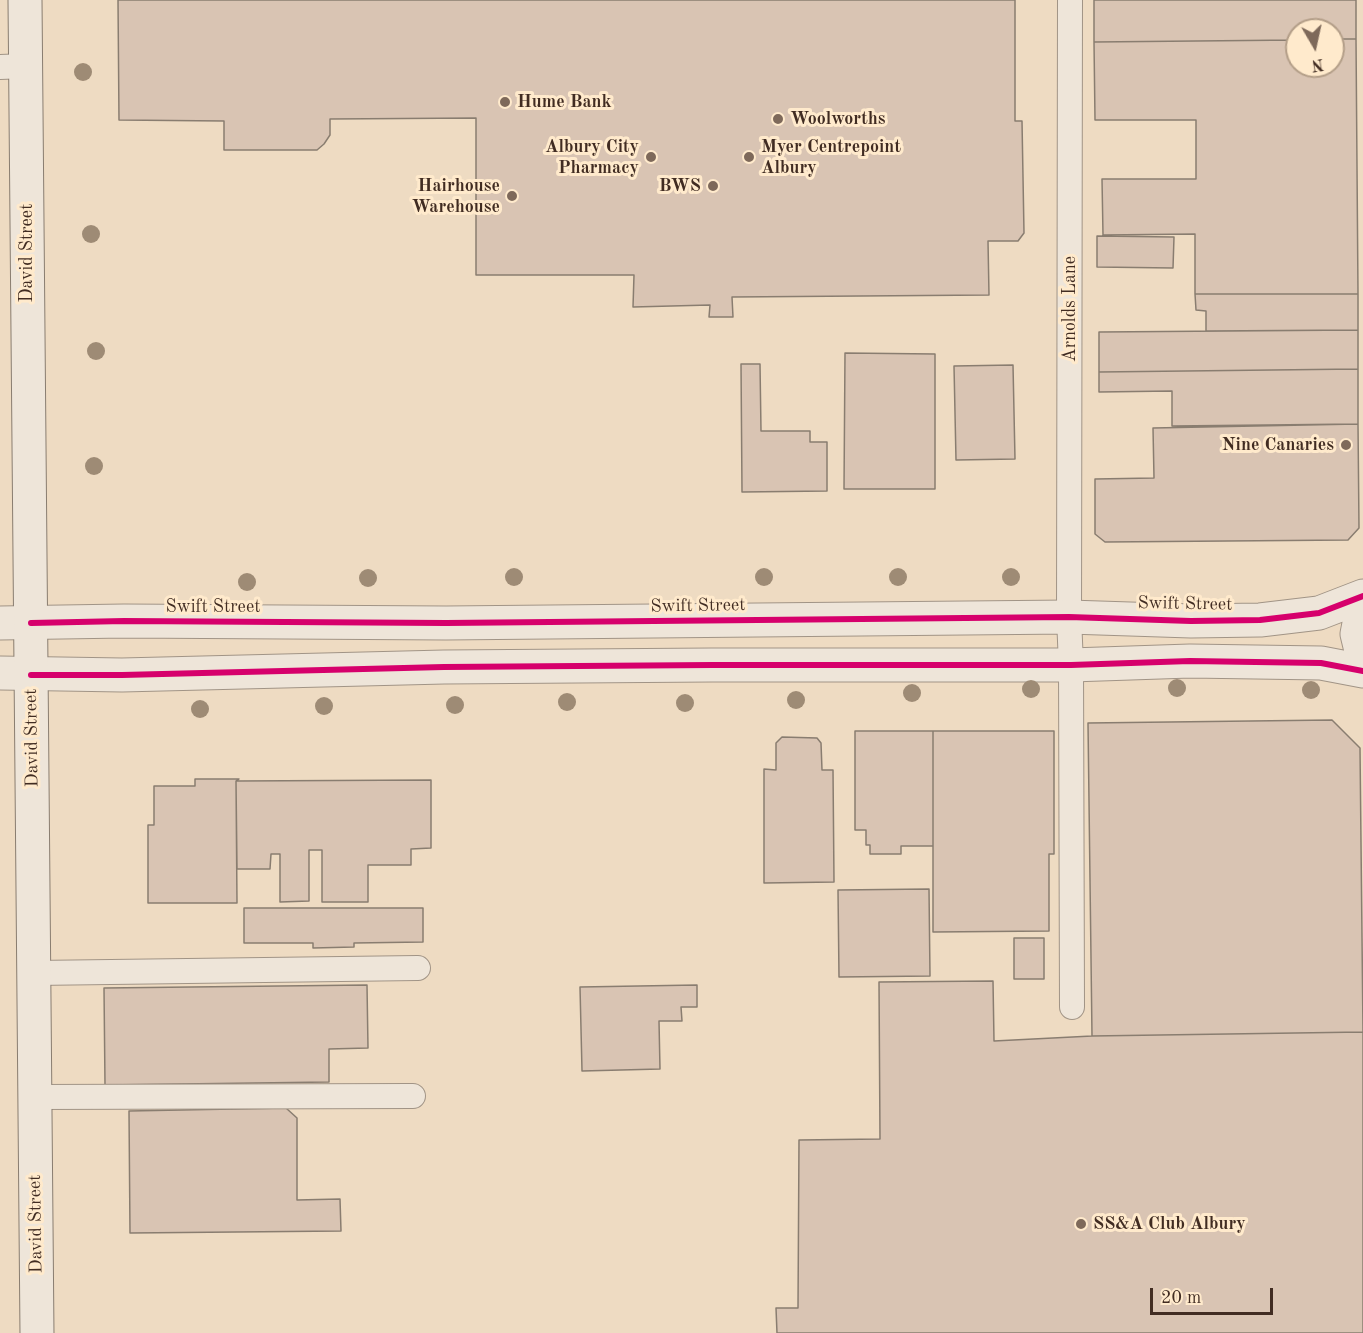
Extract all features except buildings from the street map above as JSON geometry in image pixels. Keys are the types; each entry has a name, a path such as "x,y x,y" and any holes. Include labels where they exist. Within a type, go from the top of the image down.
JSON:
{"street":[{"name":"David Street","path":"25,0 13,66 15,623 34,973 37,1333"},
{"name":"Swift Street","path":"15,623 124,621 446,623 1069,617 1191,621 1260,620 1319,613 1363,597"},
{"path":"1363,603 1357,634 1363,659"},
{"path":"444,667 446,623"},
{"path":"16,674 122,675 444,667 1071,665 1190,661 1321,663 1363,671"}],"lane":[{"name":"Arnolds Lane","path":"1070,0 1069,617 1072,1007"},
{"path":"34,973 418,968"},
{"path":"35,1096 413,1096"}],"cycle path":[{"path":"31,623 124,621 446,623 1069,617 1191,621 1260,620 1319,613 1363,596"},
{"path":"31,675 444,667 1071,665 1190,661 1321,663 1363,671"}],"place":[{"name":"Hume Bank","path":"505,102"},
{"name":"Woolworths","path":"778,119"},
{"name":"Albury City Pharmacy","path":"651,157"},
{"name":"Myer Centrepoint Albury","path":"749,157"},
{"name":"BWS","path":"713,186"},
{"name":"Hairhouse Warehouse","path":"512,196"},
{"name":"Nine Canaries","path":"1346,445"},
{"name":"SS&A Club Albury","path":"1081,1224"}]}
